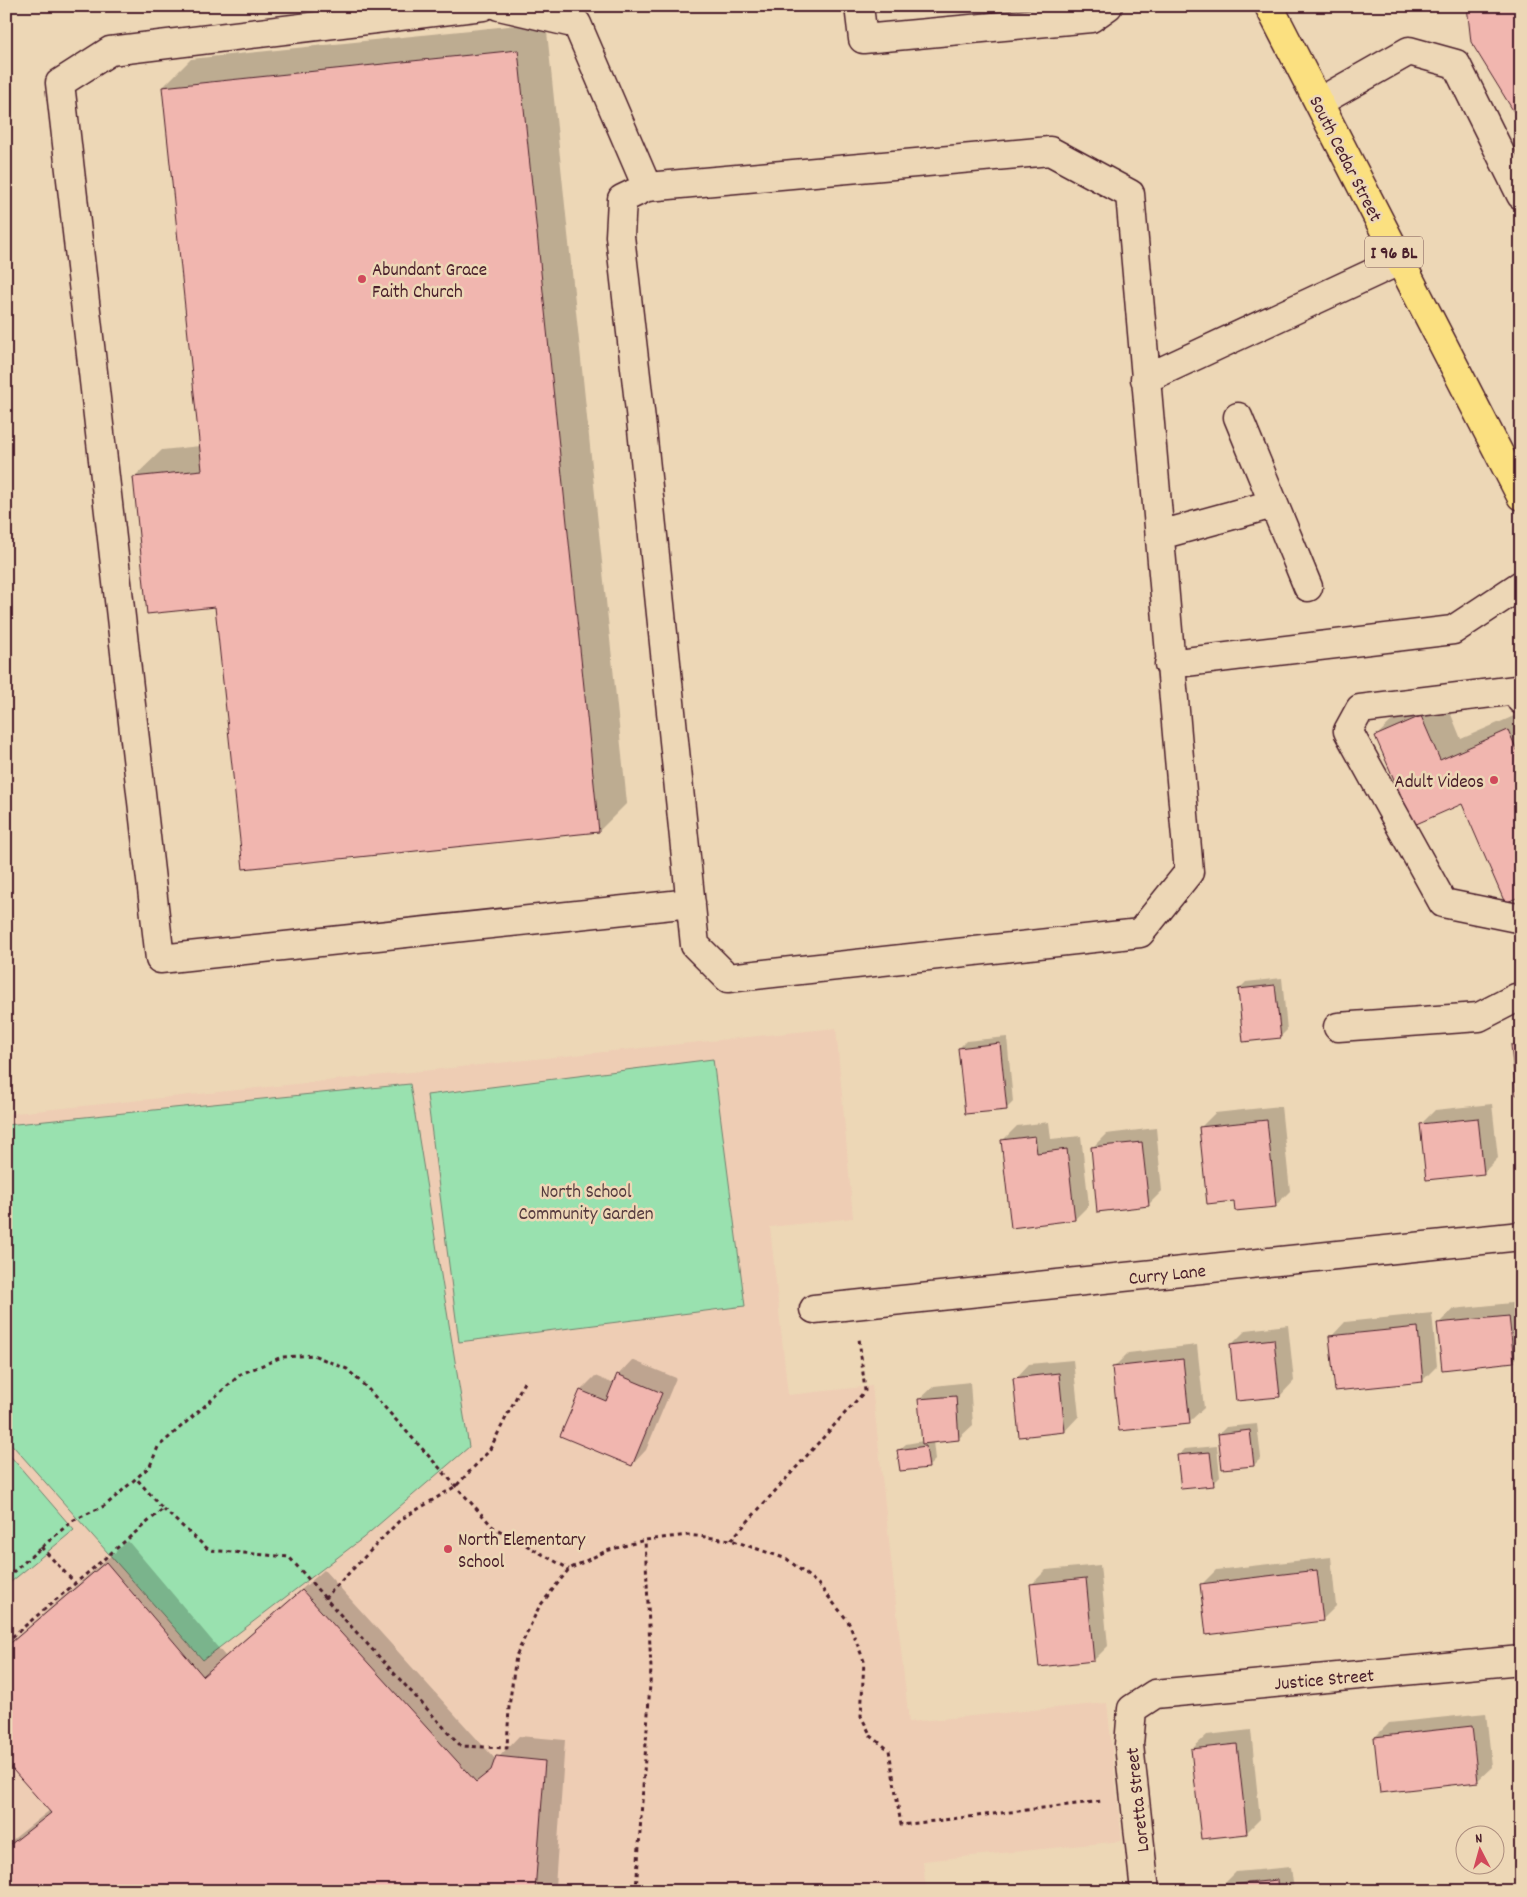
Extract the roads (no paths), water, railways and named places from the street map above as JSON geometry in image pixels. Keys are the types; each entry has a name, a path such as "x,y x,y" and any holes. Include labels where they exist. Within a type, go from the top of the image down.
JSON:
{"main road":[{"name":"South Cedar Street","path":"1269,6 1521,496"}],"street":[{"path":"482,6 110,51 60,83 160,959 691,903"},
{"path":"500,6 577,24 647,187"},
{"path":"859,6 862,39 1095,10"},
{"path":"1319,102 1409,51 1456,64 1521,195"},
{"path":"1050,150 1130,194 1189,872 1140,933 728,978 695,945 691,903 620,236 622,199 647,187 1050,150"},
{"path":"1146,379 1399,261"},
{"path":"1238,417 1308,587"},
{"path":"1160,535 1274,504"},
{"path":"1170,664 1453,630 1521,585"},
{"path":"1521,700 1516,690 1360,709 1348,731 1443,903 1517,918 1521,917"},
{"path":"1338,1027 1479,1017 1521,997"},
{"name":"Curry Lane","path":"814,1309 1521,1236"},
{"name":"Justice Street","path":"1132,1709 1155,1694 1521,1660"},
{"name":"Loretta Street","path":"1132,1709 1129,1745 1146,1891"}],"place":[{"name":"Abundant Grace Faith Church","path":"362,279"},
{"name":"Adult Videos","path":"1494,780"},
{"name":"North Elementary School","path":"448,1549"}],"park label":[{"name":"North School Community Garden","path":"586,1201"}]}
